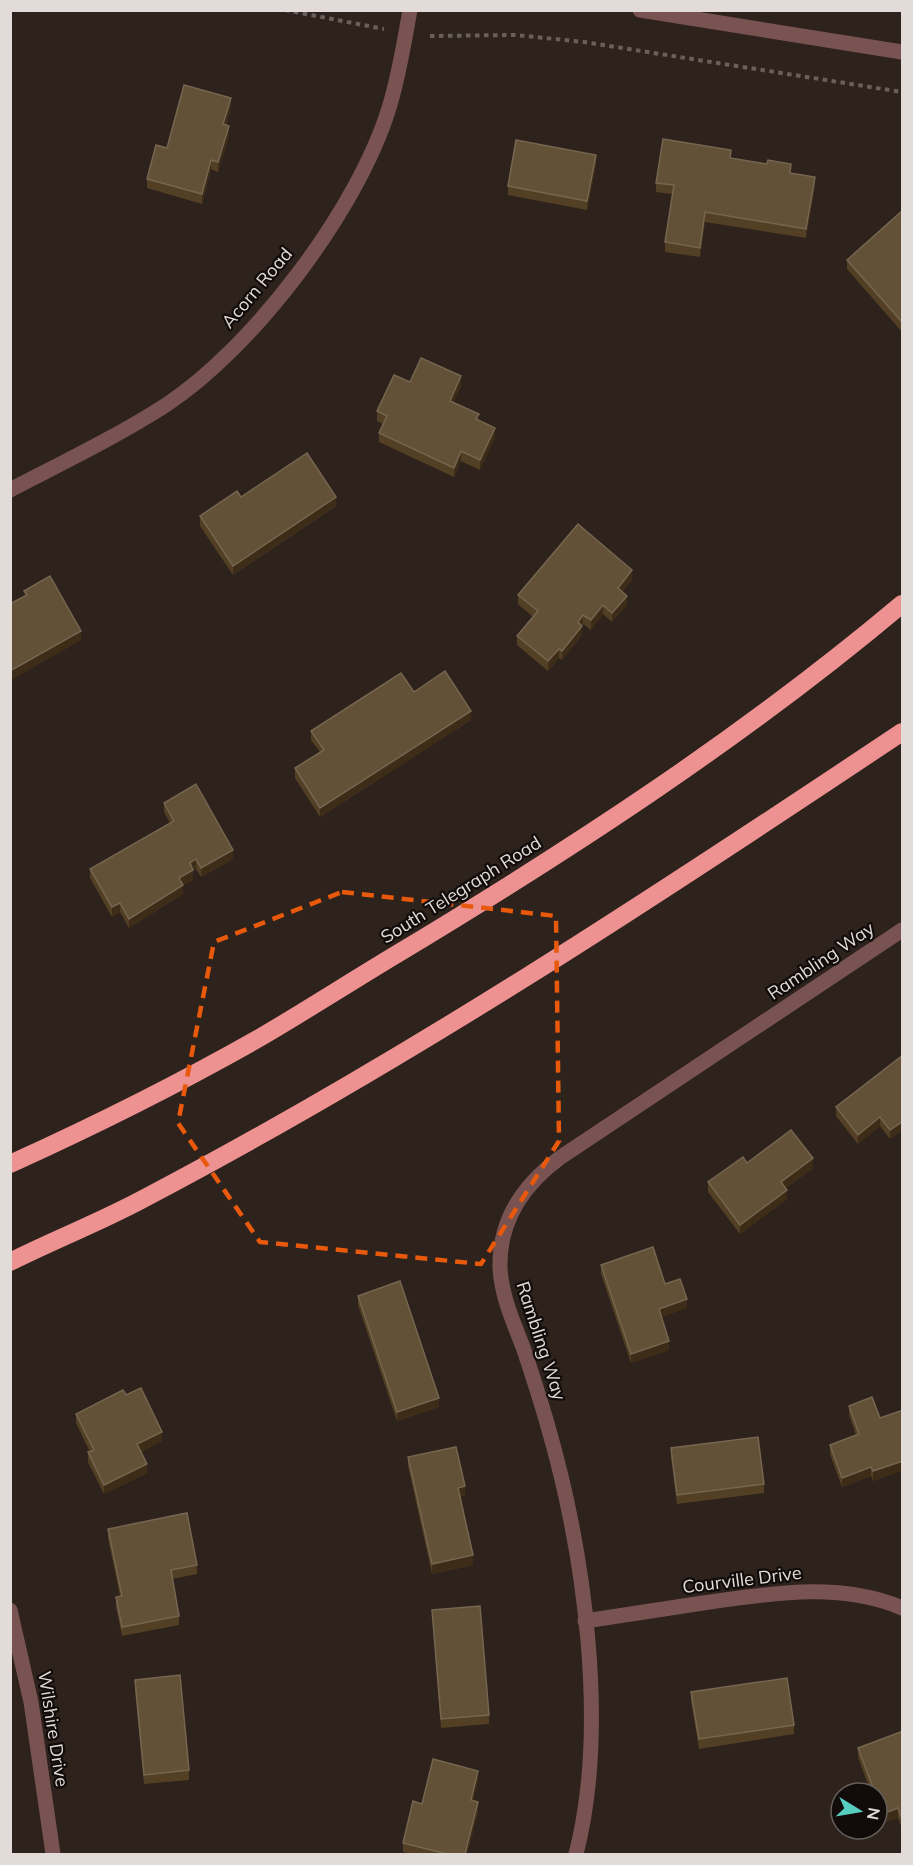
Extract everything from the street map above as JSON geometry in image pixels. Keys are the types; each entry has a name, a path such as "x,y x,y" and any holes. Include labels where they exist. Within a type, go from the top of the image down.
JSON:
{"highway":[{"name":"South Telegraph Road","path":"10,1164 113,1117 262,1036 514,883 690,766 825,669 903,604"},
{"path":"10,1262 141,1201 320,1102 641,907 903,732"}],"street":[{"name":"Acorn Road","path":"10,490 166,405 197,381 258,321 326,233 359,180 388,110 410,10"},
{"path":"640,10 903,52"},
{"name":"Rambling Way","path":"576,1854 589,1783 592,1732 585,1621 566,1501 550,1434 502,1289 501,1251 510,1215 527,1186 561,1157 903,930"},
{"name":"Courville Drive","path":"585,1621 785,1592 819,1591 859,1595 903,1608"},
{"name":"Wilshire Drive","path":"10,1610 31,1702 53,1854"}],"path":[{"path":"285,10 390,30"},
{"path":"422,35 443,38 516,35 584,42 903,92"}],"highlighted area":[{"path":"342,892 556,916 559,1141 481,1264 260,1242 178,1123 214,942"}],"building":[{"path":"184,85 231,98 223,124 229,126 218,162 211,160 202,194 147,179 156,145 167,148"},
{"path":"663,139 731,150 730,158 767,164 768,160 791,164 790,173 815,177 806,229 705,212 700,248 665,242 674,185 656,183"},
{"path":"516,140 596,155 587,201 508,186"},
{"path":"903,211 903,323 847,260"},
{"path":"421,358 461,376 450,401 479,414 476,419 495,428 480,460 461,451 454,468 379,433 387,416 377,411 394,375 410,382"},
{"path":"307,453 336,497 233,566 200,516 237,491 241,497"},
{"path":"578,524 632,570 618,588 627,596 612,613 603,605 591,620 583,615 578,622 582,626 562,651 559,649 548,661 517,636 538,611 518,595"},
{"path":"50,576 81,631 10,671 10,604 27,595 24,591"},
{"path":"445,671 471,711 320,808 295,768 324,750 311,731 401,673 414,692"},
{"path":"196,784 233,850 201,868 196,859 190,863 193,870 179,878 183,885 129,919 120,903 112,907 90,869 174,821 164,803"},
{"path":"903,1055 903,1121 890,1130 880,1117 858,1135 836,1107"},
{"path":"791,1130 813,1158 781,1182 787,1190 740,1225 708,1182 743,1157 747,1163"},
{"path":"653,1247 665,1284 680,1279 687,1299 659,1309 669,1341 631,1354 601,1265"},
{"path":"400,1281 439,1398 397,1412 358,1296"},
{"path":"141,1388 162,1432 137,1444 147,1464 104,1485 88,1452 94,1450 76,1414 123,1390 126,1395"},
{"path":"872,1397 880,1418 903,1410 903,1461 873,1471 871,1467 842,1478 830,1445 859,1434 849,1406"},
{"path":"758,1437 764,1484 677,1495 671,1448"},
{"path":"456,1447 465,1486 458,1488 473,1555 432,1564 408,1457"},
{"path":"187,1513 197,1565 171,1570 179,1616 122,1627 116,1597 122,1596 108,1529"},
{"path":"480,1606 489,1715 441,1719 432,1610"},
{"path":"180,1675 189,1770 144,1775 135,1680"},
{"path":"787,1678 794,1725 699,1739 691,1692"},
{"path":"903,1731 903,1822 898,1808 889,1811 889,1781 870,1781 858,1748"},
{"path":"433,1759 478,1771 471,1800 478,1802 465,1854 447,1854 403,1843 413,1801 422,1804"}]}
